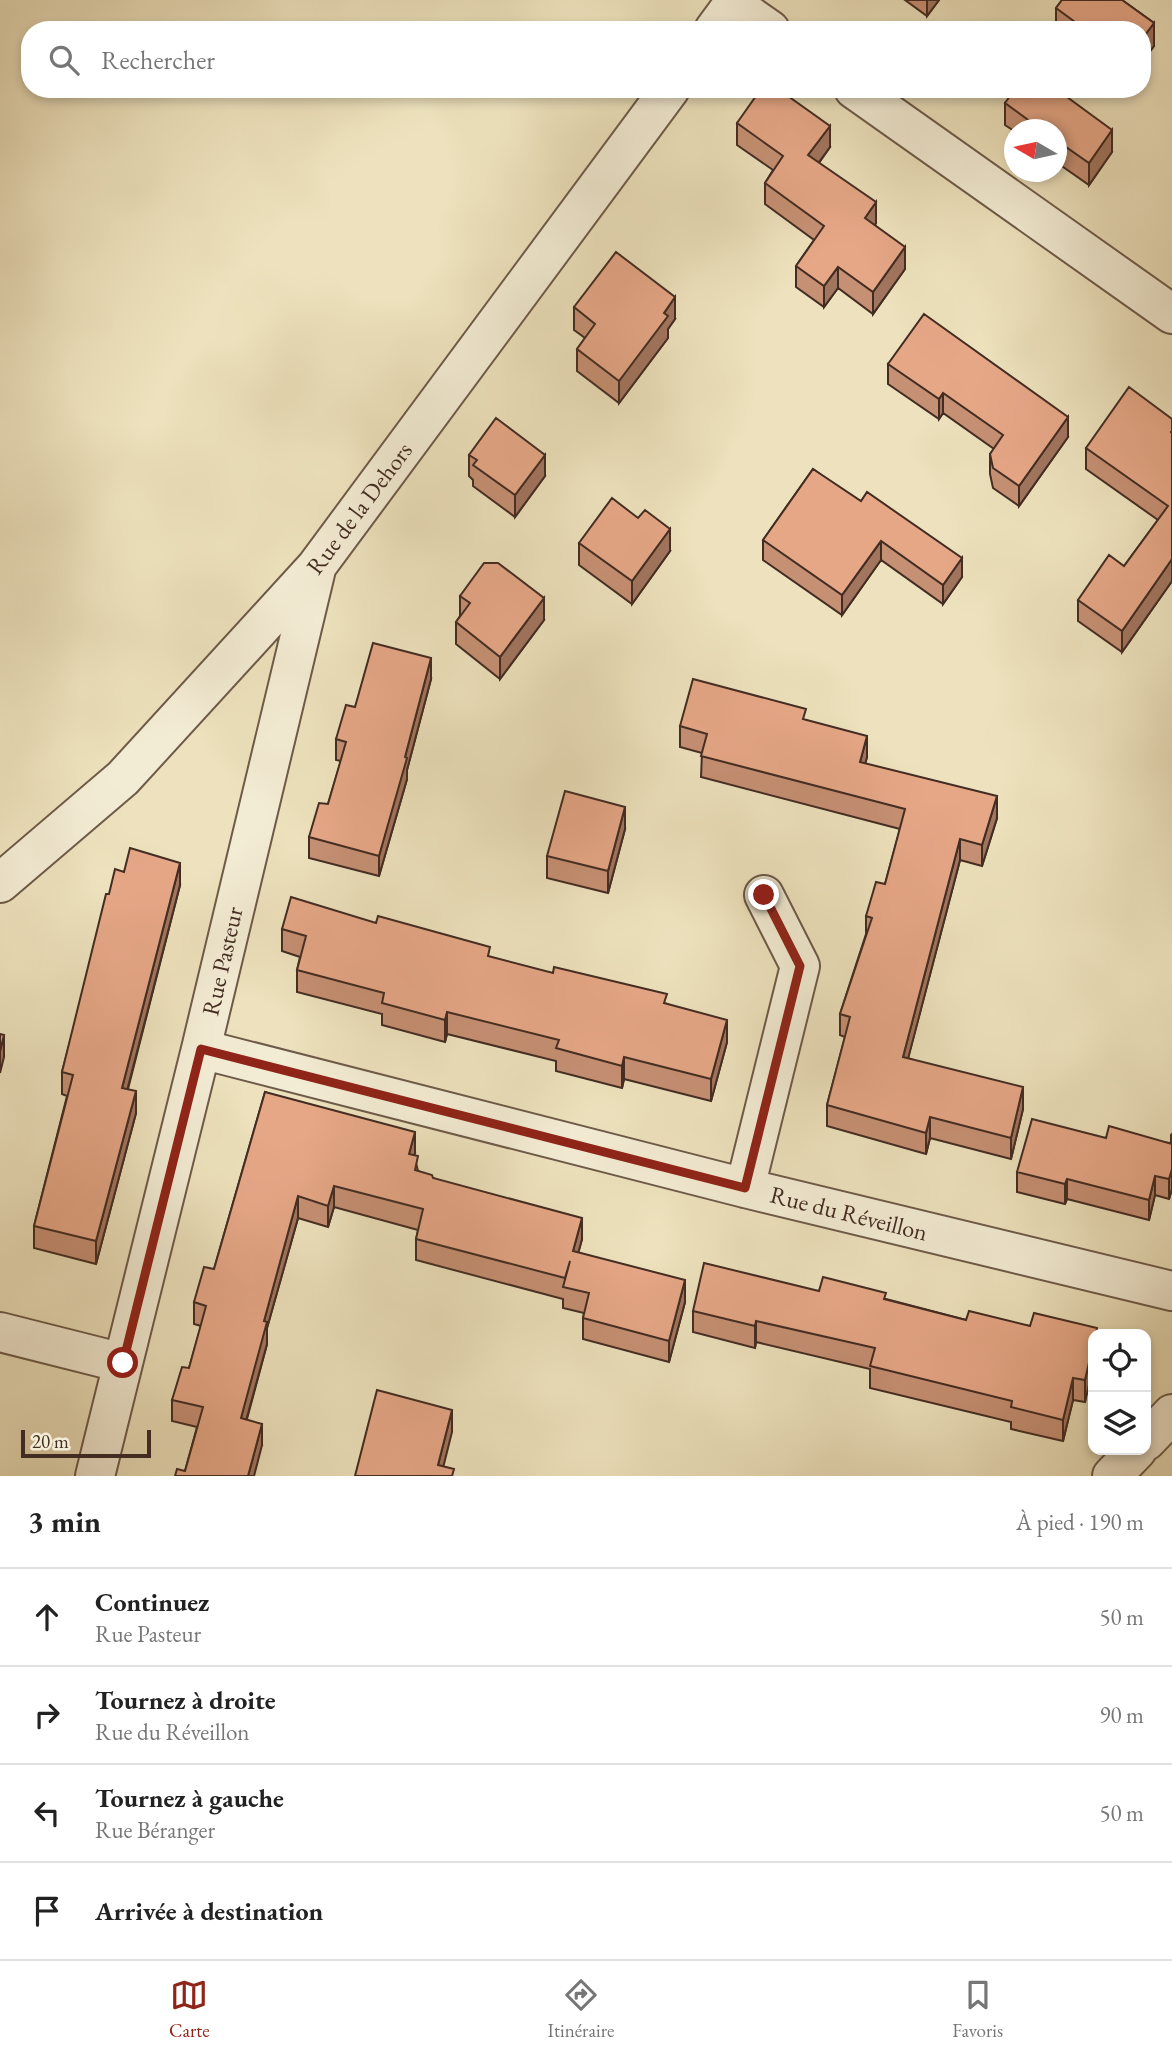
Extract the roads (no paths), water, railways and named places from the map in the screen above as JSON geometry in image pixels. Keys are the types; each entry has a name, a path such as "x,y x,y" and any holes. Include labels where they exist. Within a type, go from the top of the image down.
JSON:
{"street":[{"path":"728,11 750,21"},
{"name":"Rue de la Dehors","path":"0,883 123,778 316,567 663,98"},
{"path":"867,98 1172,314"},
{"name":"Rue Pasteur","path":"95,1476 201,1049 316,567"},
{"path":"745,1188 800,966 764,895"},
{"name":"Rue du Réveillon","path":"201,1049 745,1188 1172,1292"},
{"path":"0,1332 123,1363"},
{"path":"1151,1436 1172,1414"},
{"path":"1112,1476 1133,1455"}]}
